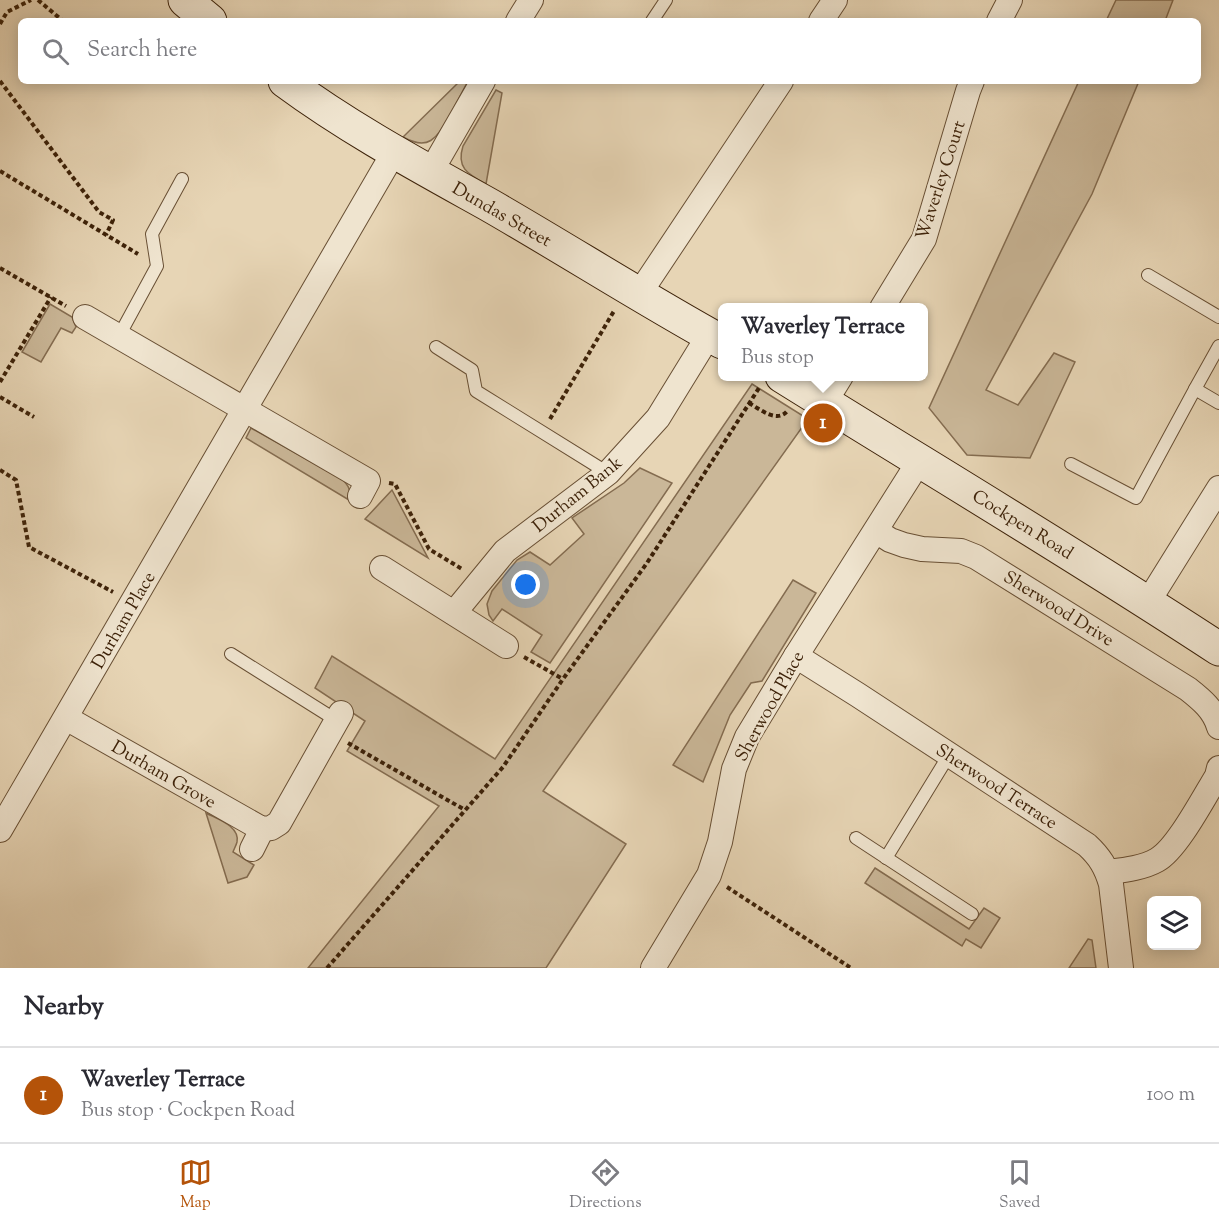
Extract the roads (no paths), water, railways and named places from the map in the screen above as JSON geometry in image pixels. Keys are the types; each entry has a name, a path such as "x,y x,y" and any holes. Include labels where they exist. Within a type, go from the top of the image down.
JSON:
{"main road":[{"path":"185,0 206,18"},
{"name":"Dundas Street","path":"289,84 394,152 501,212 716,339"},
{"path":"779,381 833,389"},
{"name":"Cockpen Road","path":"833,389 920,460 1219,649"}],"street":[{"path":"520,18 531,0"},
{"path":"1001,18 1010,0"},
{"path":"430,173 481,84"},
{"path":"634,291 779,84"},
{"name":"Waverley Court","path":"885,303 924,240 971,84"},
{"name":"Durham Place","path":"0,830 394,152"},
{"path":"85,317 245,409 364,488"},
{"name":"Durham Bank","path":"453,613 505,551 608,473 658,418 716,339"},
{"name":"Sherwood Place","path":"653,968 709,875 720,842 734,770 747,737 920,460"},
{"path":"1148,602 1219,488"},
{"name":"Sherwood Drive","path":"876,531 904,545 922,549 960,551 976,556 1188,689 1205,702 1216,717 1219,727"},
{"path":"382,568 506,646"},
{"name":"Sherwood Terrace","path":"796,656 1087,845 1099,856 1107,872 1112,893 1122,968"},
{"name":"Durham Grove","path":"66,718 257,839 279,823 335,722"},
{"path":"1107,872 1145,865 1159,859 1172,848 1217,776 1219,768"}],"lane":[{"path":"654,18 666,0"},
{"path":"119,336 157,266 152,234 182,179"},
{"path":"1148,275 1219,317"},
{"path":"1071,464 1136,498 1219,346"},
{"path":"436,347 472,370 476,391 608,473"},
{"path":"1195,389 1219,403"},
{"path":"231,654 335,722"},
{"path":"886,858 949,755"},
{"path":"856,838 972,914"}],"place":[{"name":"Waverley Terrace","path":"823,423"}]}
